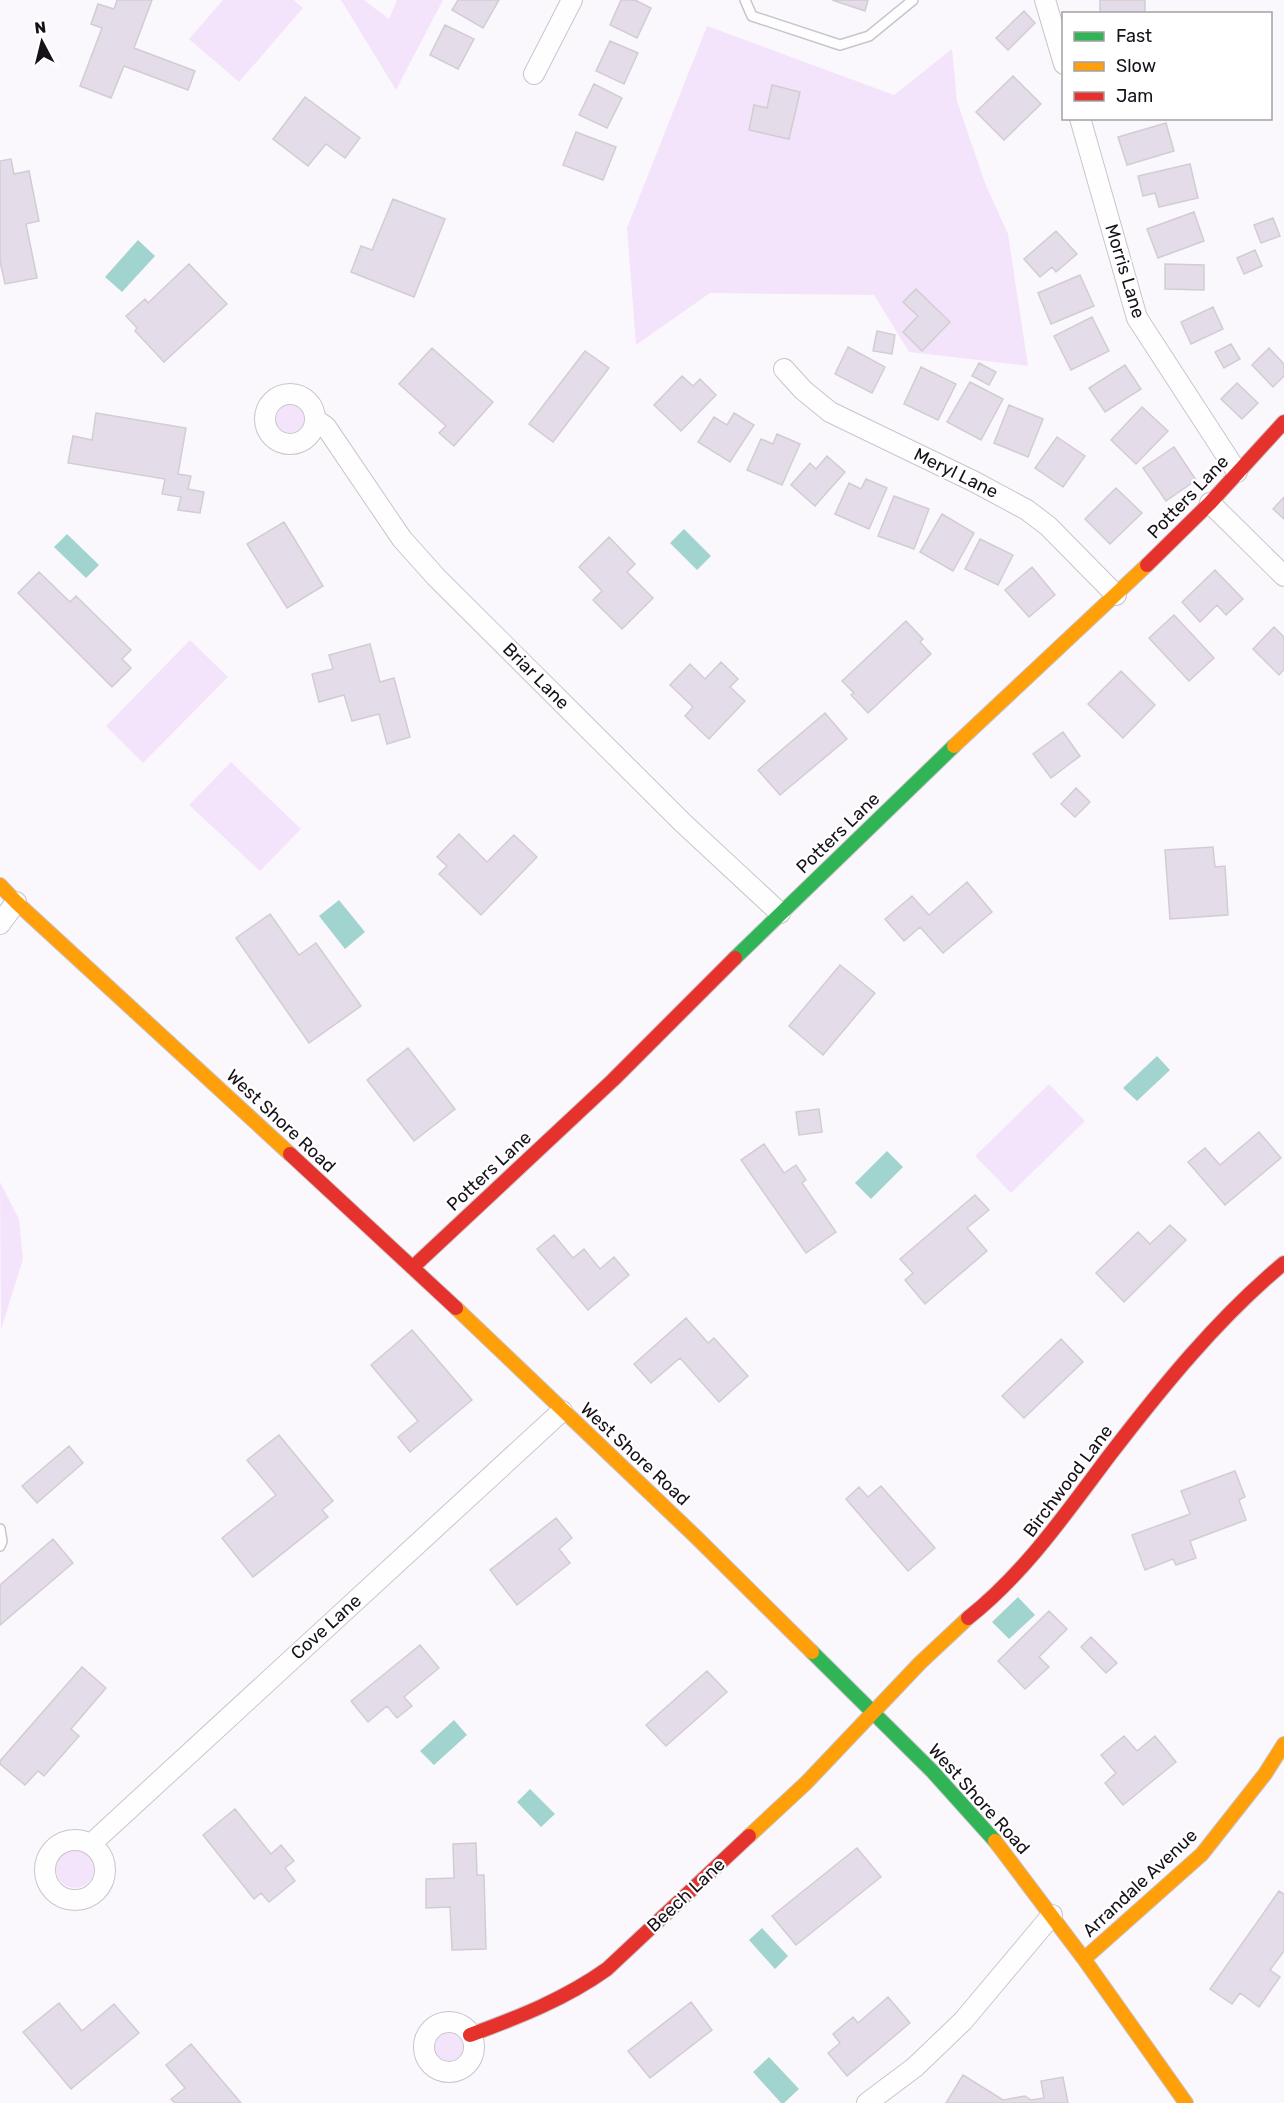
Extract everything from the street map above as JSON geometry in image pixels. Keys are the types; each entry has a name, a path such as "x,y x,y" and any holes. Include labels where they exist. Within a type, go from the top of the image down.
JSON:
{"street":[{"path":"534,74 572,0"},
{"path":"1045,0 1062,57"},
{"name":"Morris Lane","path":"1081,120 1137,318 1237,472"},
{"name":"Meryl Lane","path":"784,369 803,390 830,412 975,482 1027,510 1048,526 1116,595"},
{"name":"Briar Lane","path":"315,419 326,427 402,539 436,577 683,823 780,913"},
{"name":"Potters Lane","path":"413,1267 613,1080 780,913 960,740 1116,595 1210,503 1284,422"},
{"path":"1210,503 1284,576"},
{"name":"West Shore Road","path":"0,885 413,1267 695,1536 932,1771 985,1829 1052,1915 1186,2103"},
{"path":"0,924 16,902"},
{"name":"Birchwood Lane","path":"873,1714 920,1663 961,1624 985,1605 1031,1559 1134,1424 1193,1352 1258,1285 1284,1263"},
{"name":"Cove Lane","path":"91,1844 134,1802 562,1411"},
{"name":"Beech Lane","path":"471,2035 554,2003 583,1988 607,1969 806,1783 873,1714"},
{"name":"Arrandale Avenue","path":"1084,1959 1202,1854 1265,1774 1284,1744"},
{"path":"867,2103 915,2067 963,2021 1052,1915"}],"lane":[{"path":"745,0 752,16 840,45 869,36 913,0"},
{"path":"0,1529 0,1545"}],"shaded area":[{"path":"223,0 294,0 303,8 239,82 189,39"},
{"path":"341,0 364,0 389,19 397,0 443,0 396,90"},
{"path":"707,26 894,95 952,49 957,101 985,183 1008,234 1028,366 909,352 874,295 710,293 636,345 627,228"},
{"path":"138,240 155,256 122,292 105,277"},
{"path":"290,401 304,406 309,420 304,434 290,439 276,434 271,420 276,406"},
{"path":"684,529 711,556 697,570 670,543"},
{"path":"67,534 99,565 86,578 54,547"},
{"path":"190,640 228,677 143,763 106,726"},
{"path":"231,762 301,829 260,871 189,805"},
{"path":"339,900 365,932 345,949 319,916"},
{"path":"1157,1056 1170,1070 1137,1101 1123,1088"},
{"path":"1049,1084 1085,1121 1011,1193 975,1156"},
{"path":"887,1151 903,1167 871,1199 855,1183"},
{"path":"0,1182 19,1219 23,1259 1,1330"},
{"path":"1018,1597 1035,1615 1009,1639 992,1622"},
{"path":"454,1720 467,1735 434,1765 420,1751"},
{"path":"530,1789 555,1814 541,1827 517,1802"},
{"path":"75,1850 89,1855 94,1869 89,1883 75,1888 61,1883 56,1869 61,1855"},
{"path":"762,1928 788,1956 775,1969 749,1940"},
{"path":"449,2028 456,2029 462,2034 467,2040 467,2054 462,2060 456,2065 449,2066 442,2065 436,2060 431,2054 430,2047 431,2040 436,2034 442,2029"},
{"path":"769,2057 799,2089 784,2103 781,2103 753,2072"}],"building":[{"path":"117,0 152,0 134,48 195,71 188,90 124,66 111,98 80,86 102,28 91,24 98,4 114,9"},
{"path":"458,0 499,0 483,28 452,10"},
{"path":"621,0 635,0 651,8 637,38 610,25"},
{"path":"832,0 868,0 865,11"},
{"path":"1100,0 1145,0 1145,12 1100,12"},
{"path":"1024,11 1035,23 1008,50 996,38"},
{"path":"445,25 474,39 458,69 430,55"},
{"path":"610,41 638,53 624,84 596,71"},
{"path":"1013,76 1041,104 1004,140 976,112"},
{"path":"594,84 622,98 607,128 579,115"},
{"path":"772,85 800,92 789,139 749,130 754,105 767,108"},
{"path":"305,97 360,138 345,158 326,144 308,166 273,139"},
{"path":"1166,123 1174,151 1127,165 1118,137"},
{"path":"576,132 616,147 603,180 563,165"},
{"path":"11,159 14,174 29,171 39,221 26,224 37,278 5,284 0,261 0,161"},
{"path":"1190,164 1198,198 1159,207 1155,193 1143,196 1138,176"},
{"path":"393,199 445,219 414,297 351,272 361,246 372,250"},
{"path":"1194,212 1204,241 1158,258 1147,229"},
{"path":"1273,218 1280,236 1261,243 1254,225"},
{"path":"1056,231 1077,254 1056,272 1052,267 1040,277 1024,259"},
{"path":"1255,250 1262,266 1244,274 1237,258"},
{"path":"189,264 227,304 164,362 135,331 137,328 126,316 145,299 148,303"},
{"path":"1165,264 1204,265 1204,290 1165,289"},
{"path":"1080,275 1094,306 1051,324 1038,293"},
{"path":"916,289 950,322 922,351 903,332 918,316 903,302"},
{"path":"1213,307 1223,329 1191,344 1181,322"},
{"path":"1092,317 1109,351 1071,370 1054,336"},
{"path":"877,331 895,335 892,354 873,351"},
{"path":"1231,344 1240,359 1224,368 1215,352"},
{"path":"848,347 885,367 872,393 835,374"},
{"path":"432,348 493,402 454,446 439,433 446,426 399,384"},
{"path":"1269,348 1284,364 1284,376 1273,387 1252,365"},
{"path":"585,351 609,368 553,442 529,424"},
{"path":"979,363 996,372 989,385 972,376"},
{"path":"1125,365 1141,389 1105,412 1089,388"},
{"path":"921,367 956,384 938,420 904,404"},
{"path":"682,376 693,386 700,379 716,395 681,431 654,405"},
{"path":"970,382 1003,399 981,440 947,422"},
{"path":"1237,383 1258,403 1242,419 1221,399"},
{"path":"1009,405 1043,419 1028,457 994,443"},
{"path":"1142,407 1168,431 1136,464 1111,440"},
{"path":"96,413 186,428 178,474 191,476 188,489 204,492 200,513 178,510 181,497 162,494 165,479 68,463 73,436 92,440"},
{"path":"734,413 754,425 730,462 698,442 714,417 727,425"},
{"path":"777,434 800,444 782,485 747,470 761,439 773,444"},
{"path":"1057,437 1085,456 1063,487 1035,468"},
{"path":"1174,447 1196,480 1166,501 1143,468"},
{"path":"827,456 845,472 815,506 791,485 810,463 816,469"},
{"path":"866,479 887,488 869,529 835,514 849,483 861,489"},
{"path":"1116,488 1142,513 1110,544 1085,519"},
{"path":"894,496 929,509 914,549 878,536"},
{"path":"1284,497 1284,519 1273,509"},
{"path":"942,514 974,533 953,571 920,552"},
{"path":"284,522 323,586 287,608 247,544"},
{"path":"609,537 635,564 627,572 653,598 622,629 593,600 602,591 579,567"},
{"path":"980,539 1013,555 998,585 965,569"},
{"path":"1032,567 1055,595 1029,617 1005,590"},
{"path":"1215,570 1243,599 1226,615 1217,605 1200,622 1182,602"},
{"path":"39,572 70,602 76,596 131,650 122,659 131,668 112,687 18,593"},
{"path":"1174,615 1214,658 1189,681 1149,638"},
{"path":"906,621 923,639 920,642 931,654 868,713 851,695 854,693 842,681"},
{"path":"1274,627 1284,637 1284,669 1279,675 1253,649"},
{"path":"370,644 380,682 394,678 410,737 387,744 379,714 352,721 344,695 319,702 312,674 333,669 329,655"},
{"path":"721,662 738,679 730,687 745,701 709,739 685,716 693,707 670,685 690,664 705,679"},
{"path":"1121,671 1155,705 1123,738 1088,704"},
{"path":"825,713 847,739 780,795 758,770"},
{"path":"1063,732 1080,756 1051,778 1033,754"},
{"path":"1076,788 1090,802 1075,817 1061,804"},
{"path":"459,834 487,862 514,835 537,857 481,915 439,874 447,866 437,857"},
{"path":"1213,847 1215,867 1225,866 1228,915 1170,919 1165,850"},
{"path":"967,882 992,912 943,953 920,927 904,941 885,919 912,896 929,915"},
{"path":"270,914 299,955 316,943 361,1006 309,1043 236,938"},
{"path":"840,965 875,993 823,1055 789,1026"},
{"path":"408,1048 455,1109 414,1141 367,1080"},
{"path":"819,1109 822,1132 799,1135 796,1112"},
{"path":"1259,1132 1281,1158 1225,1205 1188,1162 1205,1148 1220,1165"},
{"path":"764,1144 784,1173 796,1165 806,1180 802,1183 836,1232 806,1253 741,1160"},
{"path":"975,1195 989,1210 967,1228 987,1251 925,1304 905,1280 913,1273 900,1259"},
{"path":"1170,1225 1186,1240 1124,1302 1096,1273 1138,1232 1150,1244"},
{"path":"554,1235 573,1258 584,1249 600,1269 614,1257 629,1275 588,1310 537,1249"},
{"path":"686,1318 708,1343 714,1338 748,1376 719,1402 680,1358 651,1383 634,1364"},
{"path":"412,1330 472,1400 410,1452 398,1437 418,1421 371,1365"},
{"path":"1061,1339 1083,1362 1024,1418 1002,1396"},
{"path":"279,1435 333,1501 322,1510 328,1517 253,1577 222,1538 276,1495 247,1460"},
{"path":"69,1446 83,1463 37,1503 22,1486"},
{"path":"1235,1471 1245,1497 1239,1500 1246,1520 1190,1541 1196,1558 1176,1565 1173,1559 1145,1570 1132,1535 1190,1514 1181,1491"},
{"path":"881,1486 935,1548 908,1571 846,1499 859,1487 868,1497"},
{"path":"556,1518 572,1538 559,1549 570,1563 517,1605 490,1570"},
{"path":"53,1539 73,1563 0,1625 0,1585"},
{"path":"1049,1611 1067,1629 1039,1657 1049,1667 1025,1689 998,1661"},
{"path":"1091,1637 1117,1663 1106,1673 1081,1647"},
{"path":"420,1645 439,1668 404,1697 412,1706 397,1718 387,1706 368,1722 351,1701"},
{"path":"82,1667 106,1688 71,1729 79,1736 44,1776 38,1771 25,1785 0,1764 0,1761"},
{"path":"707,1671 727,1692 666,1746 646,1725"},
{"path":"1124,1736 1137,1751 1155,1736 1176,1762 1123,1805 1105,1783 1116,1773 1101,1755"},
{"path":"235,1809 271,1854 281,1845 294,1861 285,1868 295,1881 269,1902 261,1893 254,1899 203,1835"},
{"path":"476,1843 477,1875 484,1875 486,1949 452,1950 450,1907 426,1908 426,1879 454,1878 453,1844"},
{"path":"857,1848 881,1877 796,1945 772,1916"},
{"path":"1279,1891 1284,1894 1284,1951 1270,1970 1280,1977 1259,2007 1240,1993 1232,2004 1210,1989"},
{"path":"888,1997 910,2023 847,2076 828,2053 840,2043 833,2034 853,2017 858,2023"},
{"path":"691,2002 712,2030 650,2078 628,2051"},
{"path":"59,2003 82,2031 114,2004 139,2033 71,2089 23,2032"},
{"path":"191,2044 241,2103 175,2103 171,2099 185,2088 166,2065"},
{"path":"963,2075 1003,2100 1025,2096 1031,2100 1044,2098 1041,2081 1063,2077 1068,2103 946,2103"}],"traffic: fast":[{"path":"735,958 954,746"},
{"path":"812,1652 932,1771 995,1841"}],"traffic: slow":[{"path":"954,746 1147,565"},
{"path":"0,885 290,1154"},
{"path":"456,1308 695,1536 812,1652"},
{"path":"749,1836 806,1783 920,1663 968,1618"},
{"path":"1084,1959 1202,1854 1265,1774 1284,1744"},
{"path":"995,1841 1084,1959 1186,2103"}],"traffic: jam":[{"path":"1147,565 1210,503 1284,422"},
{"path":"413,1267 613,1080 735,958"},
{"path":"290,1154 456,1308"},
{"path":"968,1618 1008,1582 1044,1542 1129,1430 1213,1330 1284,1263"},
{"path":"470,2035 558,1998 607,1969 749,1836"}]}
